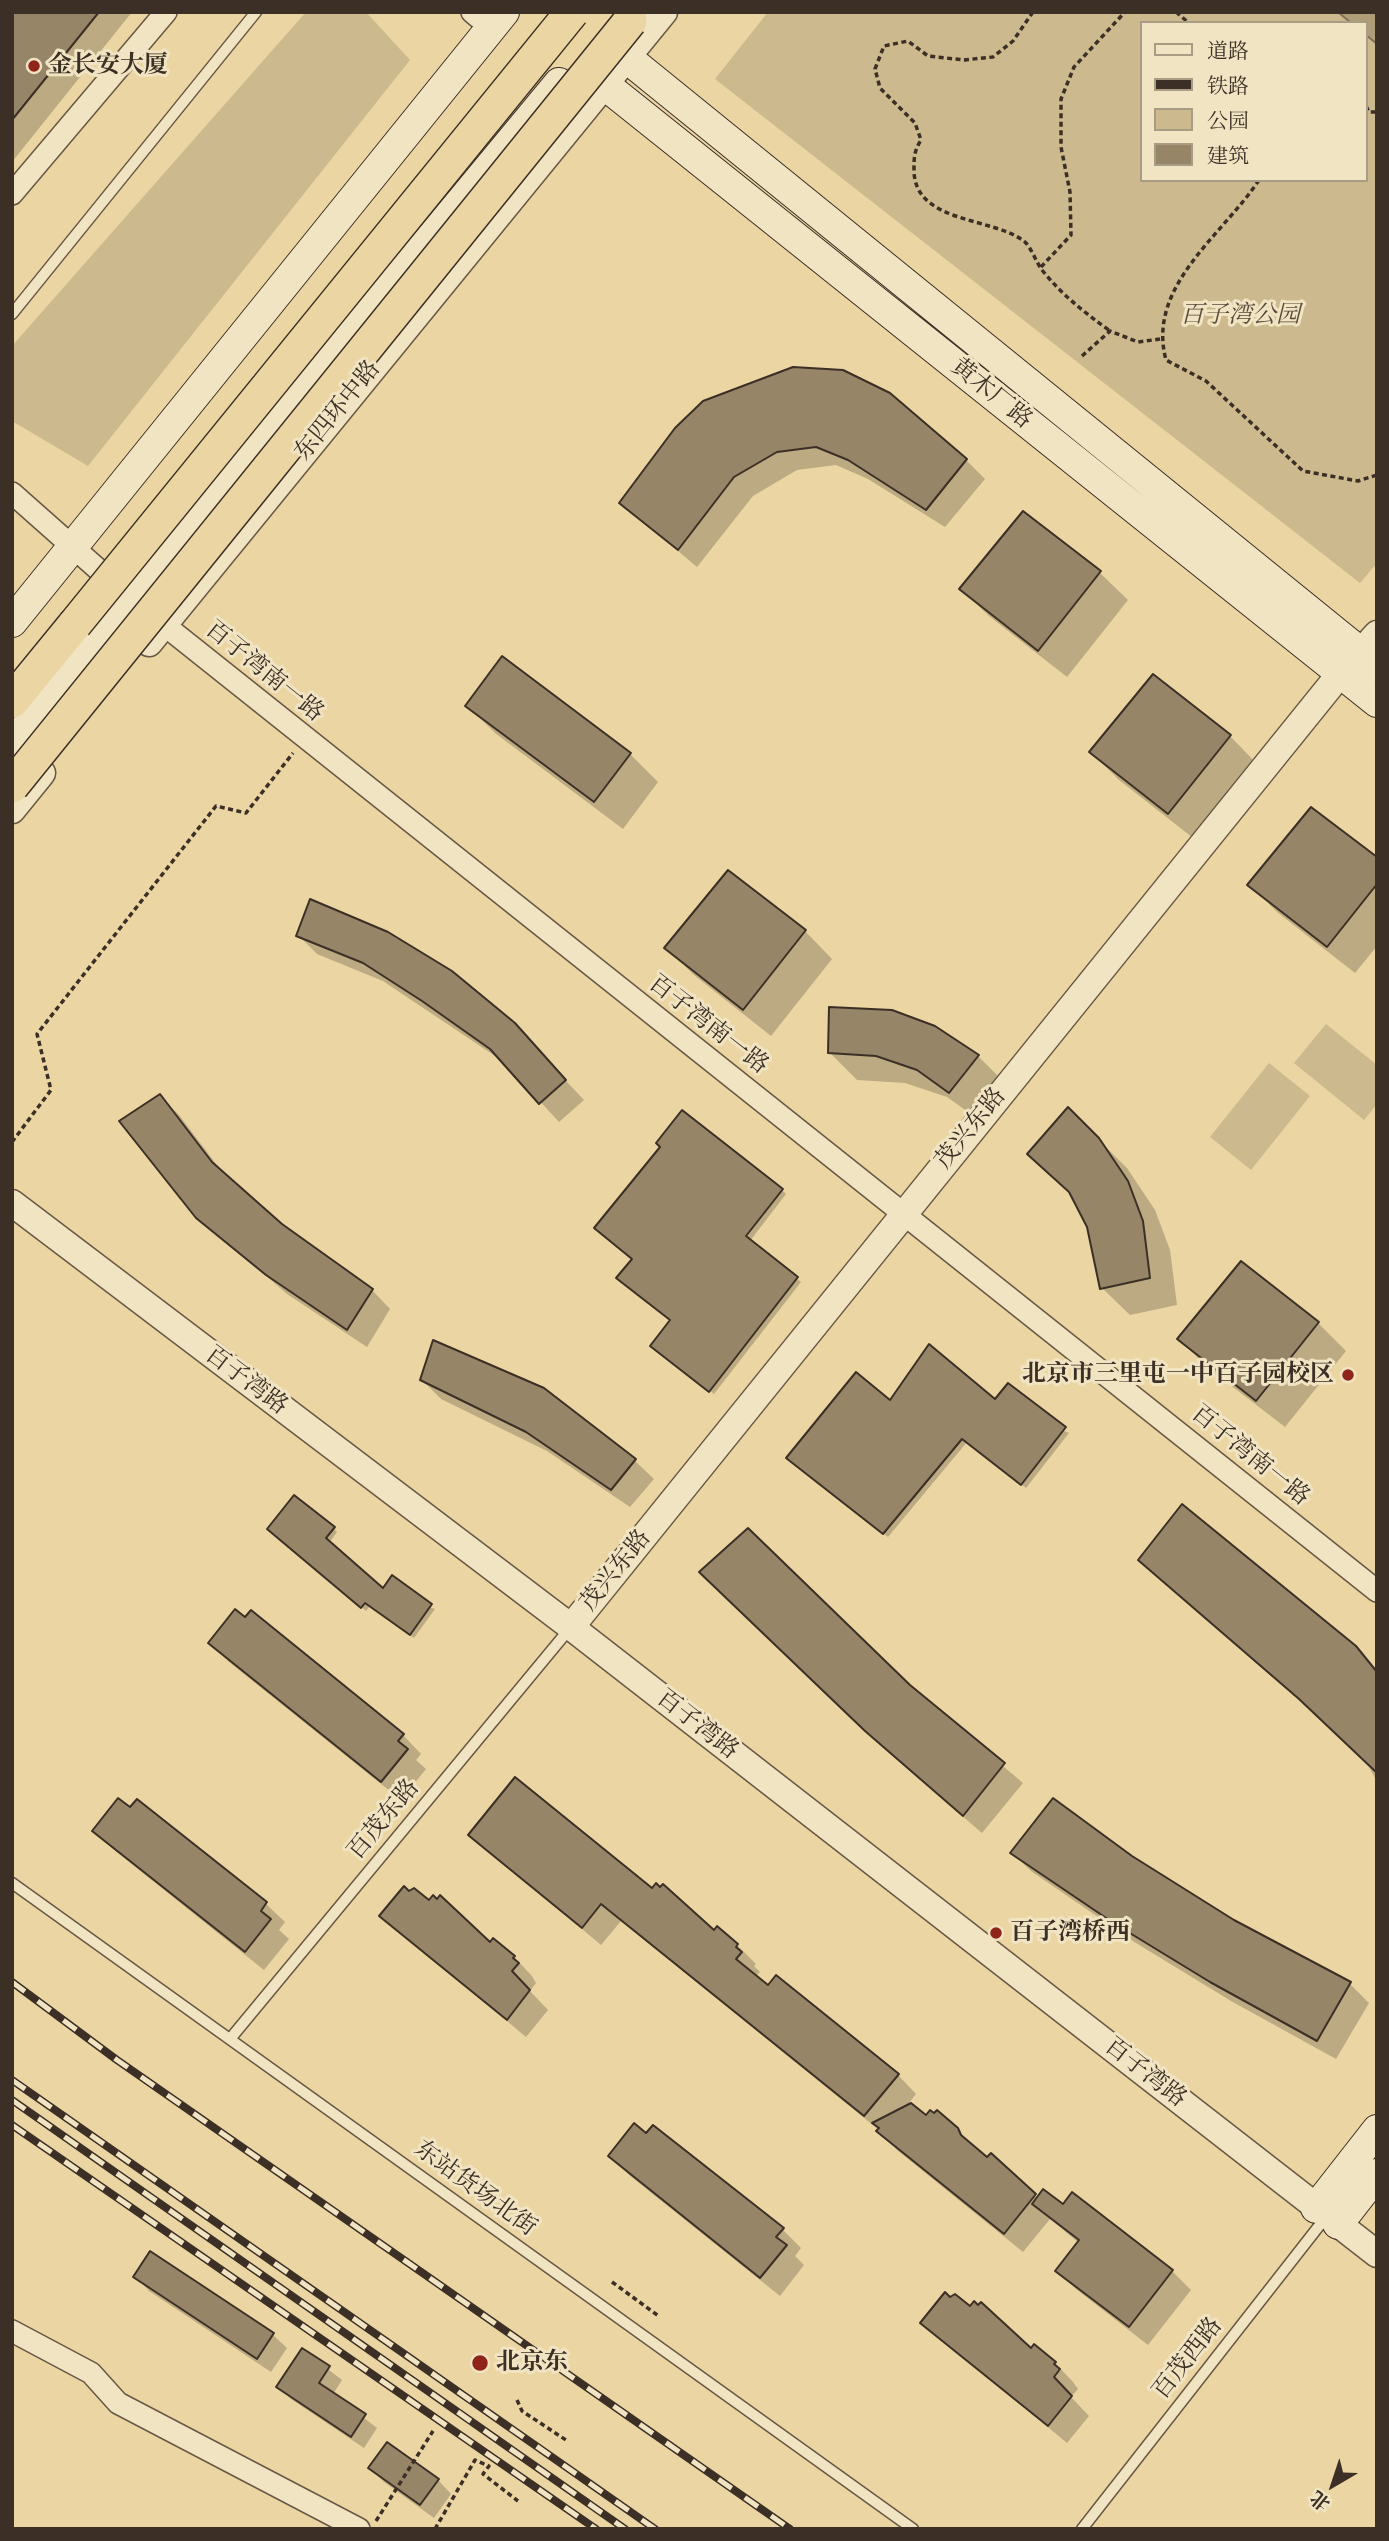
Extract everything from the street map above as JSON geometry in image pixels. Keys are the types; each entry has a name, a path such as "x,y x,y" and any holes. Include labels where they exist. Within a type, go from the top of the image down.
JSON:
{"highway":[{"path":"12,701 572,12"},
{"name":"东四环中路","path":"12,786 637,12"}],"main road":[{"path":"12,680 554,12"},
{"name":"东四环中路","path":"12,744 134,600 617,12"},
{"path":"12,622 489,17"},
{"path":"627,58 1364,657"},
{"name":"黄木厂路","path":"605,85 1364,657 1377,702"},
{"path":"1327,2216 1377,2130"},
{"path":"1327,2216 1377,2174"}],"street":[{"path":"12,194 166,12"},
{"name":"东四环中路","path":"12,810 664,12"},
{"name":"百子湾南一路","path":"12,493 99,571 304,738 1377,1591"},
{"name":"茂兴东路","path":"571,1627 903,1213 1364,657"},
{"name":"百子湾路","path":"12,1203 571,1627 1377,2254"},
{"path":"12,2331 90,2373 118,2403 359,2529"}],"lane":[{"path":"12,314 256,12"},
{"name":"百茂东路","path":"230,2039 571,1627"},
{"name":"东站货场北街","path":"12,1883 913,2529"},
{"name":"百茂西路","path":"1082,2529 1327,2216"}],"path":[{"path":"1033,12 1013,41 993,57 964,60 928,56 908,41 884,46 876,69 880,88 915,123 921,140 914,151 914,176 921,193 935,208 1025,243 1041,267 1071,302 1110,331 1138,342 1160,339"},
{"path":"1041,267 1071,235 1070,192 1061,147 1061,99 1074,67 1125,12"},
{"path":"1257,182 1183,275 1167,302 1160,339 1166,359 1196,375 1220,393 1303,471 1357,481 1377,475"},
{"path":"1082,356 1110,331"},
{"path":"12,1142 51,1090 37,1034 216,806 246,813 304,738"},
{"path":"612,2282 660,2318"},
{"path":"517,2400 522,2411 566,2440"},
{"path":"371,2529 433,2431"},
{"path":"435,2529 475,2460 488,2466 483,2473 518,2501"}],"green space":[{"path":"306,12 366,12 410,60 88,466 12,421 12,346"},
{"name":"百子湾公园","path":"768,12 1377,12 1377,563 1360,583 715,79"},
{"path":"1326,1024 1377,1065 1377,1104 1364,1120 1294,1063"},
{"path":"1269,1063 1310,1096 1251,1170 1210,1137"}],"shaded area":[{"path":"1338,12 1377,12 1377,44 1368,37 1368,21 1349,21"}],"building":[{"name":"金长安大厦","path":"12,12 99,12 12,120"},
{"path":"793,367 843,370 890,393 967,459 926,510 848,460 816,447 777,452 734,477 678,550 619,503 675,428 703,401"},
{"path":"1023,511 1101,571 1038,651 959,589"},
{"path":"502,656 631,753 594,802 465,706"},
{"path":"1153,674 1231,735 1168,814 1089,752"},
{"path":"1311,807 1377,857 1377,884 1327,947 1247,885"},
{"path":"728,870 806,930 743,1010 664,948"},
{"path":"310,899 388,932 452,971 515,1023 566,1080 539,1104 490,1049 422,1001 363,963 296,936"},
{"path":"829,1007 892,1010 935,1026 979,1055 949,1093 917,1070 876,1056 828,1053"},
{"path":"160,1094 212,1162 282,1224 373,1289 347,1330 266,1275 196,1218 119,1121"},
{"path":"1068,1107 1099,1138 1128,1181 1143,1221 1150,1278 1100,1289 1087,1227 1069,1192 1027,1154"},
{"path":"682,1110 783,1189 746,1236 798,1277 709,1392 650,1346 670,1320 616,1278 632,1259 594,1228 660,1147 656,1143"},
{"path":"1241,1261 1319,1322 1256,1401 1177,1339"},
{"path":"433,1340 544,1388 636,1459 611,1490 526,1432 420,1380"},
{"path":"929,1344 995,1399 1008,1383 1066,1427 1021,1485 962,1439 883,1534 786,1458 856,1372 890,1400"},
{"path":"294,1495 335,1527 326,1538 383,1588 392,1575 432,1604 410,1635 365,1603 361,1608 267,1529"},
{"path":"1182,1504 1356,1646 1377,1672 1377,1773 1299,1699 1138,1560"},
{"path":"748,1528 910,1685 1005,1763 963,1816 865,1731 699,1572"},
{"path":"235,1609 245,1617 251,1610 404,1734 398,1741 408,1749 381,1782 208,1643"},
{"path":"515,1777 652,1888 656,1883 660,1887 663,1884 714,1930 717,1926 738,1944 736,1947 742,1952 736,1959 768,1985 776,1975 899,2074 864,2116 601,1904 582,1928 468,1835"},
{"path":"118,1798 130,1807 137,1799 267,1902 261,1911 271,1919 245,1952 92,1831"},
{"path":"1053,1798 1132,1856 1234,1920 1351,1982 1317,2041 1210,1982 1115,1924 1010,1853"},
{"path":"404,1886 409,1891 414,1888 429,1900 433,1895 437,1899 440,1895 490,1942 493,1938 515,1956 513,1958 519,1963 512,1971 530,1990 507,2020 379,1916"},
{"path":"911,2103 926,2115 930,2110 934,2113 937,2110 958,2128 961,2135 987,2157 991,2153 1036,2194 1004,2234 876,2131 879,2128 872,2123"},
{"path":"634,2123 646,2133 653,2125 784,2228 776,2237 787,2245 760,2278 608,2156"},
{"path":"1043,2189 1063,2204 1072,2192 1173,2270 1129,2327 1055,2271 1079,2240 1032,2204"},
{"path":"150,2251 274,2333 257,2359 133,2277"},
{"path":"945,2292 950,2297 955,2294 970,2306 974,2301 978,2305 981,2302 1031,2348 1034,2344 1056,2362 1054,2364 1060,2369 1054,2377 1072,2396 1048,2426 920,2323"},
{"path":"302,2348 330,2366 319,2383 366,2414 351,2437 276,2387"},
{"path":"387,2442 439,2479 420,2505 368,2468"}],"railway":[{"path":"12,1982 117,2060 790,2529"},
{"path":"12,2080 655,2529"},
{"path":"12,2100 625,2529"},
{"path":"12,2125 596,2529"}],"place":[{"name":"金长安大厦","path":"34,66"},
{"name":"北京市三里屯一中百子园校区","path":"1348,1375"},
{"name":"百子湾桥西","path":"996,1933"},
{"name":"北京东","path":"480,2363"}]}
